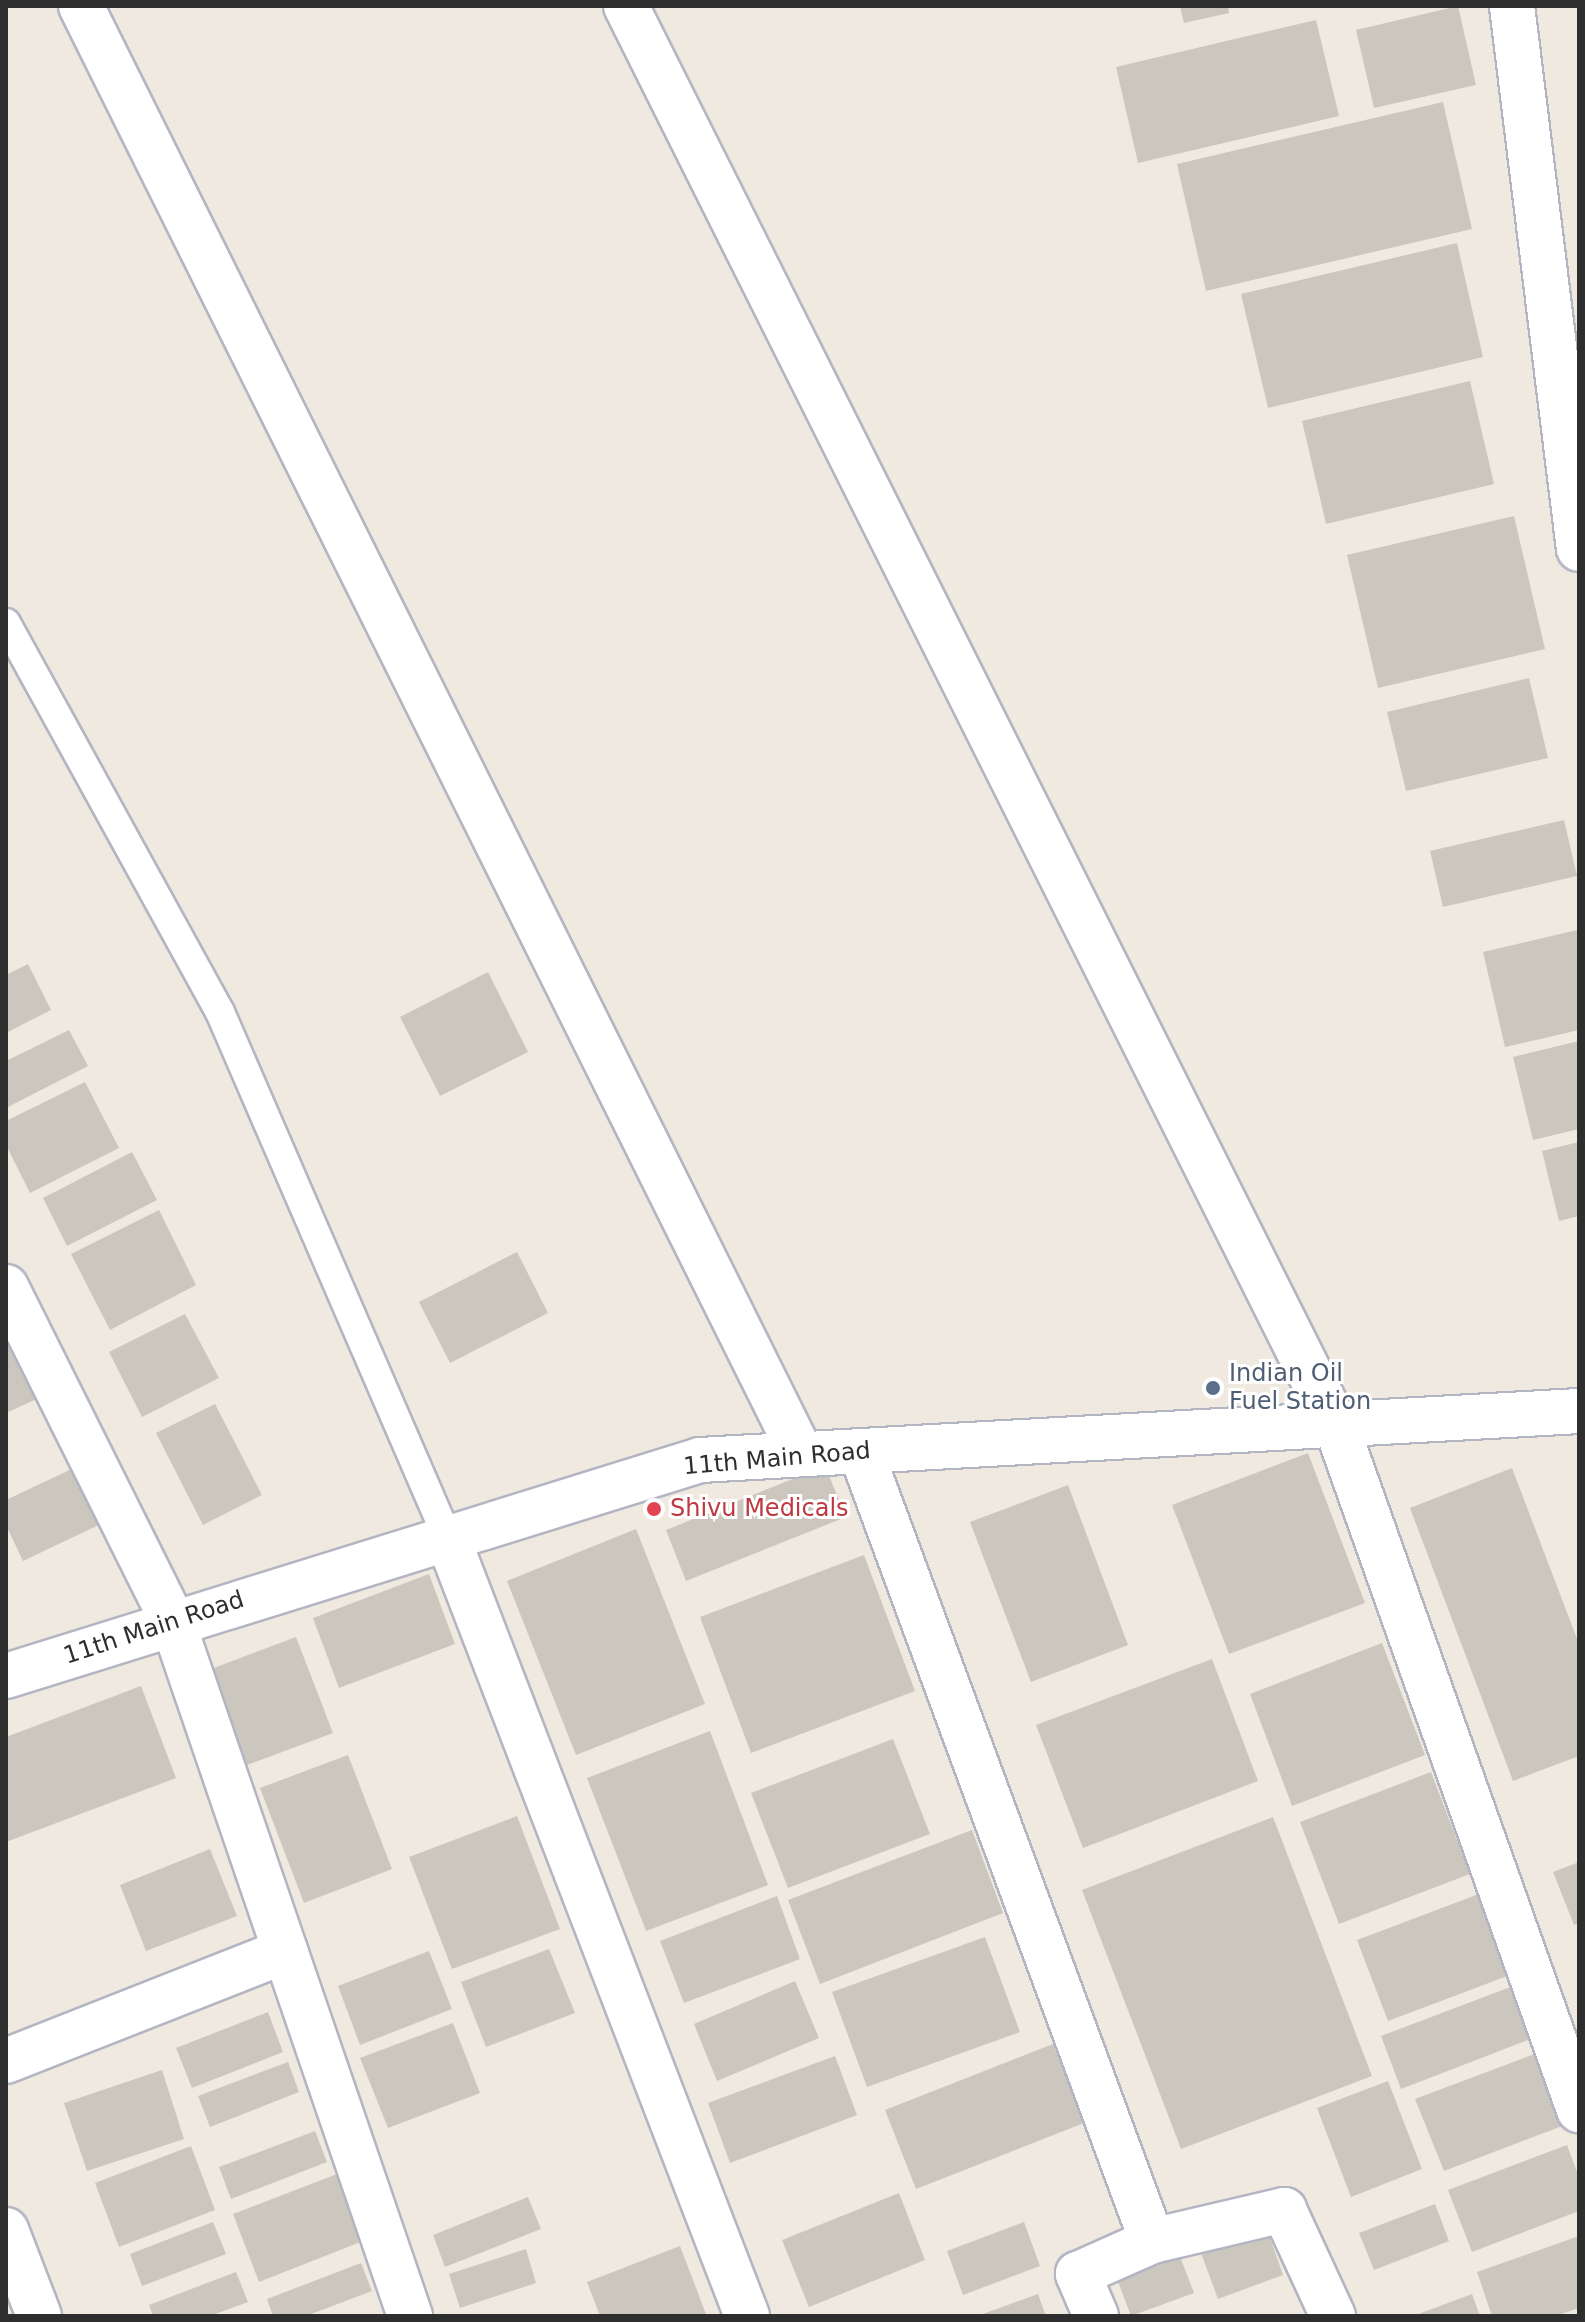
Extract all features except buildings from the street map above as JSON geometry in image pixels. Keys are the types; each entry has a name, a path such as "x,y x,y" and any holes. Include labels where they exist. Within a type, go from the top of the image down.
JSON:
{"street":[{"path":"81,6 801,1454"},
{"path":"626,6 1337,1428 1579,2110"},
{"path":"1512,6 1579,549"},
{"path":"6,1287 172,1620 410,2316"},
{"name":"11th Main Road","path":"6,1676 172,1620 448,1539 700,1460 1577,1417"},
{"path":"861,1452 1152,2241"},
{"path":"448,1539 747,2316"},
{"path":"6,2061 285,1951"},
{"path":"1096,2316 1078,2274 1152,2241 1284,2210 1333,2316"},
{"path":"6,2230 39,2316"}],"lane":[{"path":"6,623 220,1012 448,1539"}],"place":[{"name":"Indian Oil Fuel Station","path":"1213,1388"},
{"name":"Shivu Medicals","path":"654,1509"}]}
